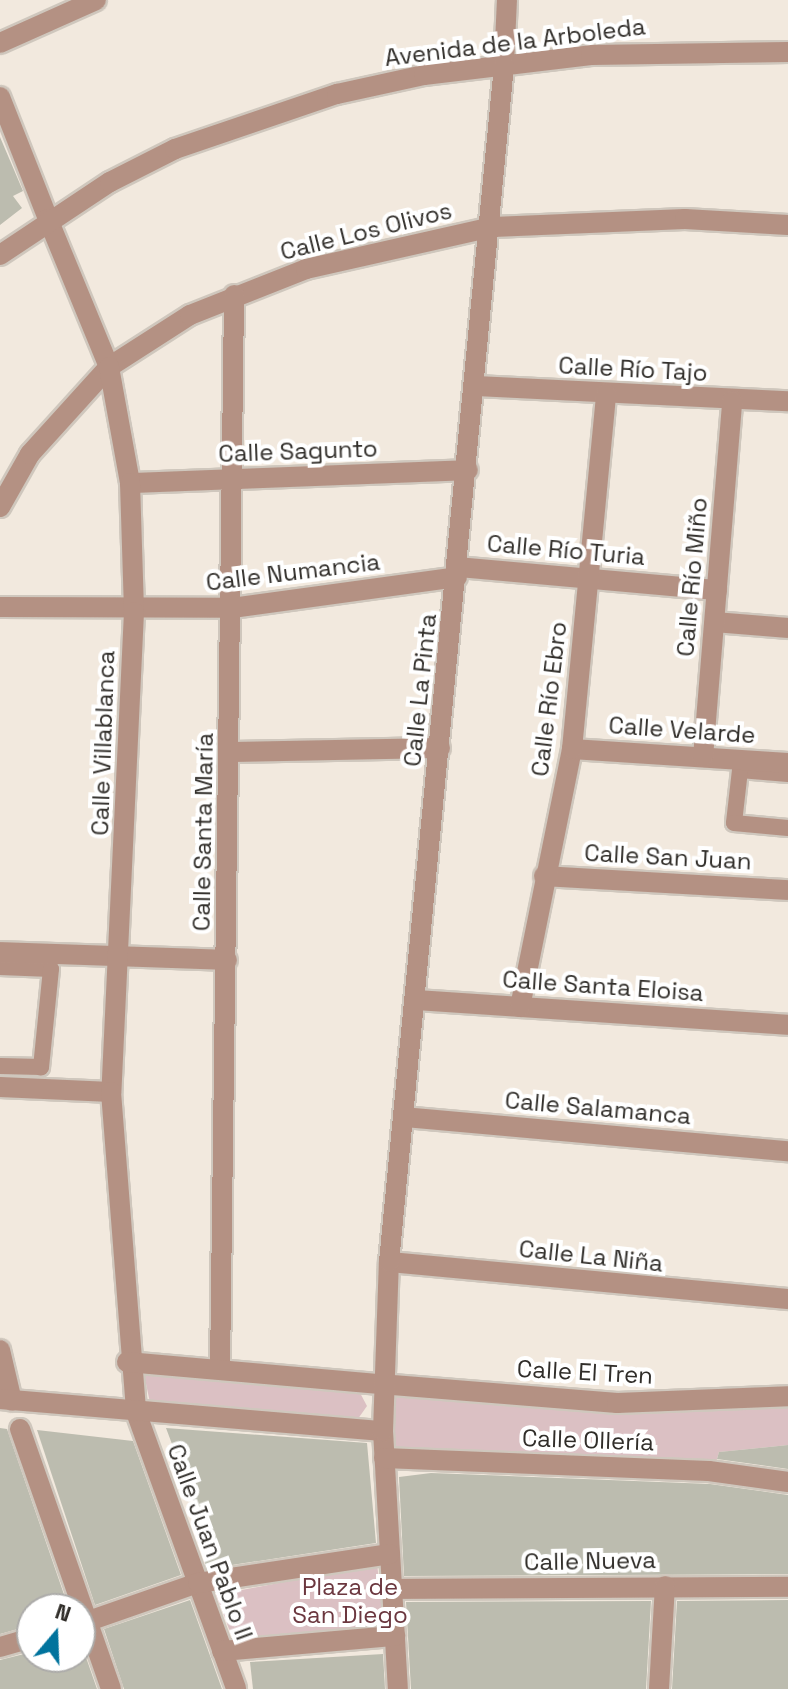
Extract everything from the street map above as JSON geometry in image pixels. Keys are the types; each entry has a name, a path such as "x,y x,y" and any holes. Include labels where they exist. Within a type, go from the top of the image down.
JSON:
{"street":[{"path":"0,43 96,0"},
{"name":"Calle La Pinta","path":"398,1689 380,1384 389,1262 493,227 507,0"},
{"name":"Avenida de la Arboleda","path":"0,255 48,219 175,149 253,119 424,75 658,51 788,52"},
{"name":"Calle Villablanca","path":"0,97 109,367 130,483 134,612 120,958 111,1092 127,1362 136,1412"},
{"name":"Calle Los Olivos","path":"0,507 30,454 109,367 234,295 306,269 493,227 685,219 788,225"},
{"name":"Calle Santa María","path":"220,1369 234,480 234,295"},
{"name":"Calle Río Tajo","path":"476,386 732,401 788,401"},
{"name":"Calle Río Ebro","path":"520,1007 572,749 606,394"},
{"name":"Calle Río Miño","path":"703,757 732,401"},
{"name":"Calle Sagunto","path":"130,483 468,470"},
{"name":"Calle Río Turia","path":"458,572 589,578 717,590"},
{"name":"Calle Numancia","path":"0,607 134,612 232,608 458,572"},
{"path":"715,622 788,628"},
{"path":"230,752 440,748"},
{"name":"Calle Velarde","path":"572,749 788,763"},
{"path":"788,774 740,770 734,823 788,828"},
{"name":"Calle San Juan","path":"544,876 788,890"},
{"path":"0,952 227,960"},
{"path":"0,967 51,969 41,1067 0,1066"},
{"name":"Calle Santa Eloisa","path":"415,1000 788,1025"},
{"path":"0,1087 111,1092"},
{"name":"Calle Salamanca","path":"404,1117 788,1151"},
{"name":"Calle La Niña","path":"389,1262 788,1299"},
{"path":"0,1350 6,1400 383,1431"},
{"name":"Calle El Tren","path":"127,1362 617,1403 788,1396"},
{"name":"Calle Juan Pablo II","path":"136,1412 236,1689"},
{"path":"20,1429 74,1593"},
{"name":"Calle Ollería","path":"384,1458 709,1471 788,1482"},
{"path":"96,1619 198,1583 390,1554"},
{"path":"659,1689 665,1586"},
{"name":"Calle Nueva","path":"392,1589 788,1587"},
{"path":"222,1651 395,1636"},
{"path":"96,1652 111,1689"}],"green space":[{"path":"143,1370 359,1391 367,1406 355,1423 151,1407"},
{"path":"392,1397 634,1414 788,1403 788,1445 719,1452 716,1462 392,1452"},
{"name":"Plaza de San Diego","path":"377,1564 385,1627 234,1642 216,1595"}],"building":[{"path":"0,137 23,191 13,196 22,208 0,225"},
{"path":"0,1428 7,1429 63,1593 16,1593 16,1630 0,1634"},
{"path":"166,1428 367,1443 376,1543 206,1569 194,1503"},
{"path":"37,1430 133,1441 181,1575 96,1605 96,1593 91,1593"},
{"path":"788,1445 788,1469 717,1459 719,1452"},
{"path":"431,1473 710,1484 788,1495 788,1574 404,1576 399,1477"},
{"path":"190,1600 222,1689 124,1689 104,1629"},
{"path":"788,1600 788,1689 672,1689 677,1601"},
{"path":"651,1601 646,1689 411,1689 406,1602"},
{"path":"383,1654 385,1689 253,1689 250,1662"},
{"path":"16,1656 16,1673 91,1673 97,1689 0,1689 0,1660"}]}
